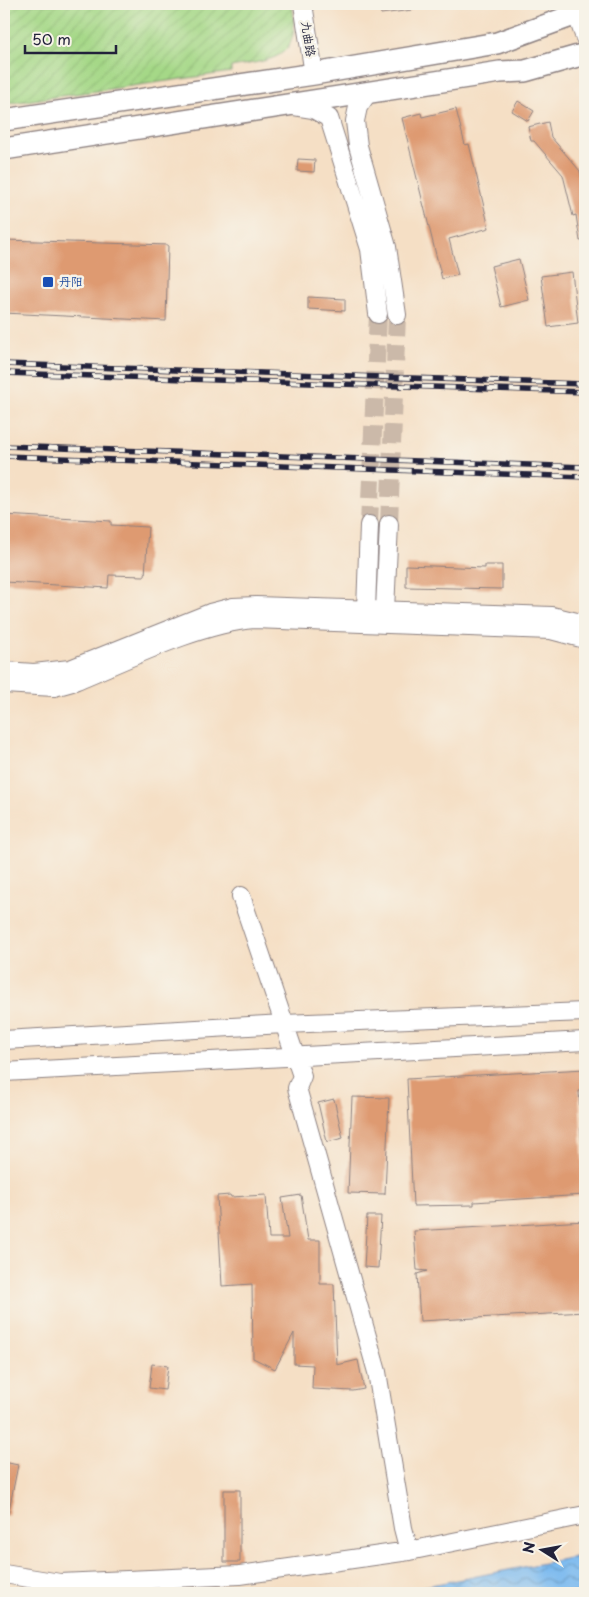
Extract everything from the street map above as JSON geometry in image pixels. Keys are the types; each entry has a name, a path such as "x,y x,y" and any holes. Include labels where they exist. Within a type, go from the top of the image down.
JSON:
{"main road":[{"path":"4,120 314,74 498,43 580,13"},
{"path":"4,148 500,72 525,70 585,54"}],"street":[{"name":"九曲路","path":"303,4 314,74"},
{"path":"580,13 585,38"},
{"path":"368,93 358,107 355,121 358,146 387,247 397,315"},
{"path":"291,105 313,109 329,118 370,249 378,314"},
{"path":"369,524 375,614"},
{"path":"375,614 389,524"},
{"path":"4,671 53,672 70,669 210,613 233,607 256,606 375,614 551,630 585,639"},
{"path":"4,684 54,686 72,682 197,632 232,621 375,614 552,616 585,624"},
{"path":"241,896 302,1076 296,1088 377,1372 403,1528 409,1550"},
{"path":"4,1040 284,1024 585,1012"},
{"path":"4,1072 585,1041"},
{"path":"4,1574 60,1582 240,1575 409,1550 585,1514"}],"green space":[{"path":"4,4 292,4 293,36 289,46 282,53 261,62 231,67 231,72 4,104"}],"water":[{"path":"585,1555 585,1593 390,1593"}],"building":[{"path":"379,4 412,4 412,10 381,14"},
{"path":"518,101 534,111 528,121 512,111"},
{"path":"456,109 465,145 469,144 489,228 449,239 458,275 442,279 402,118 421,113 422,117"},
{"path":"548,122 551,137 580,171 585,193 585,240 580,241 576,215 573,216 563,175 534,141 531,141 528,127"},
{"path":"298,159 315,160 314,172 297,171"},
{"path":"4,240 168,245 166,321 4,313"},
{"path":"519,259 529,300 501,307 491,266"},
{"path":"572,272 578,323 548,327 541,276"},
{"path":"308,297 345,299 345,311 308,309"},
{"path":"4,515 111,521 111,525 148,527 145,576 109,575 108,588 4,582"},
{"path":"406,565 485,568 485,565 502,565 502,589 406,587"},
{"path":"585,1069 585,1090 579,1091 584,1195 474,1202 474,1205 413,1206 407,1079"},
{"path":"352,1097 389,1098 385,1194 348,1193"},
{"path":"334,1099 343,1138 327,1142 318,1103"},
{"path":"230,1195 231,1197 266,1195 269,1238 288,1238 282,1198 301,1195 308,1240 320,1240 320,1284 334,1284 337,1365 358,1360 364,1389 353,1391 312,1389 313,1365 294,1364 294,1333 275,1369 253,1358 252,1284 222,1286 217,1196"},
{"path":"367,1216 381,1216 378,1268 364,1267"},
{"path":"585,1221 585,1312 420,1321 417,1274 427,1271 417,1270 414,1231"},
{"path":"152,1364 168,1366 165,1390 149,1388"},
{"path":"4,1462 18,1465 8,1515 4,1514"},
{"path":"224,1490 240,1490 240,1562 224,1562"}],"tunnel":[{"path":"369,525 378,314"},
{"path":"389,524 397,315"}],"railway":[{"path":"4,364 585,384"},
{"path":"4,373 585,392"},
{"path":"4,446 585,467"},
{"path":"4,456 585,477"}],"place":[{"name":"丹阳","path":"48,282"}]}
